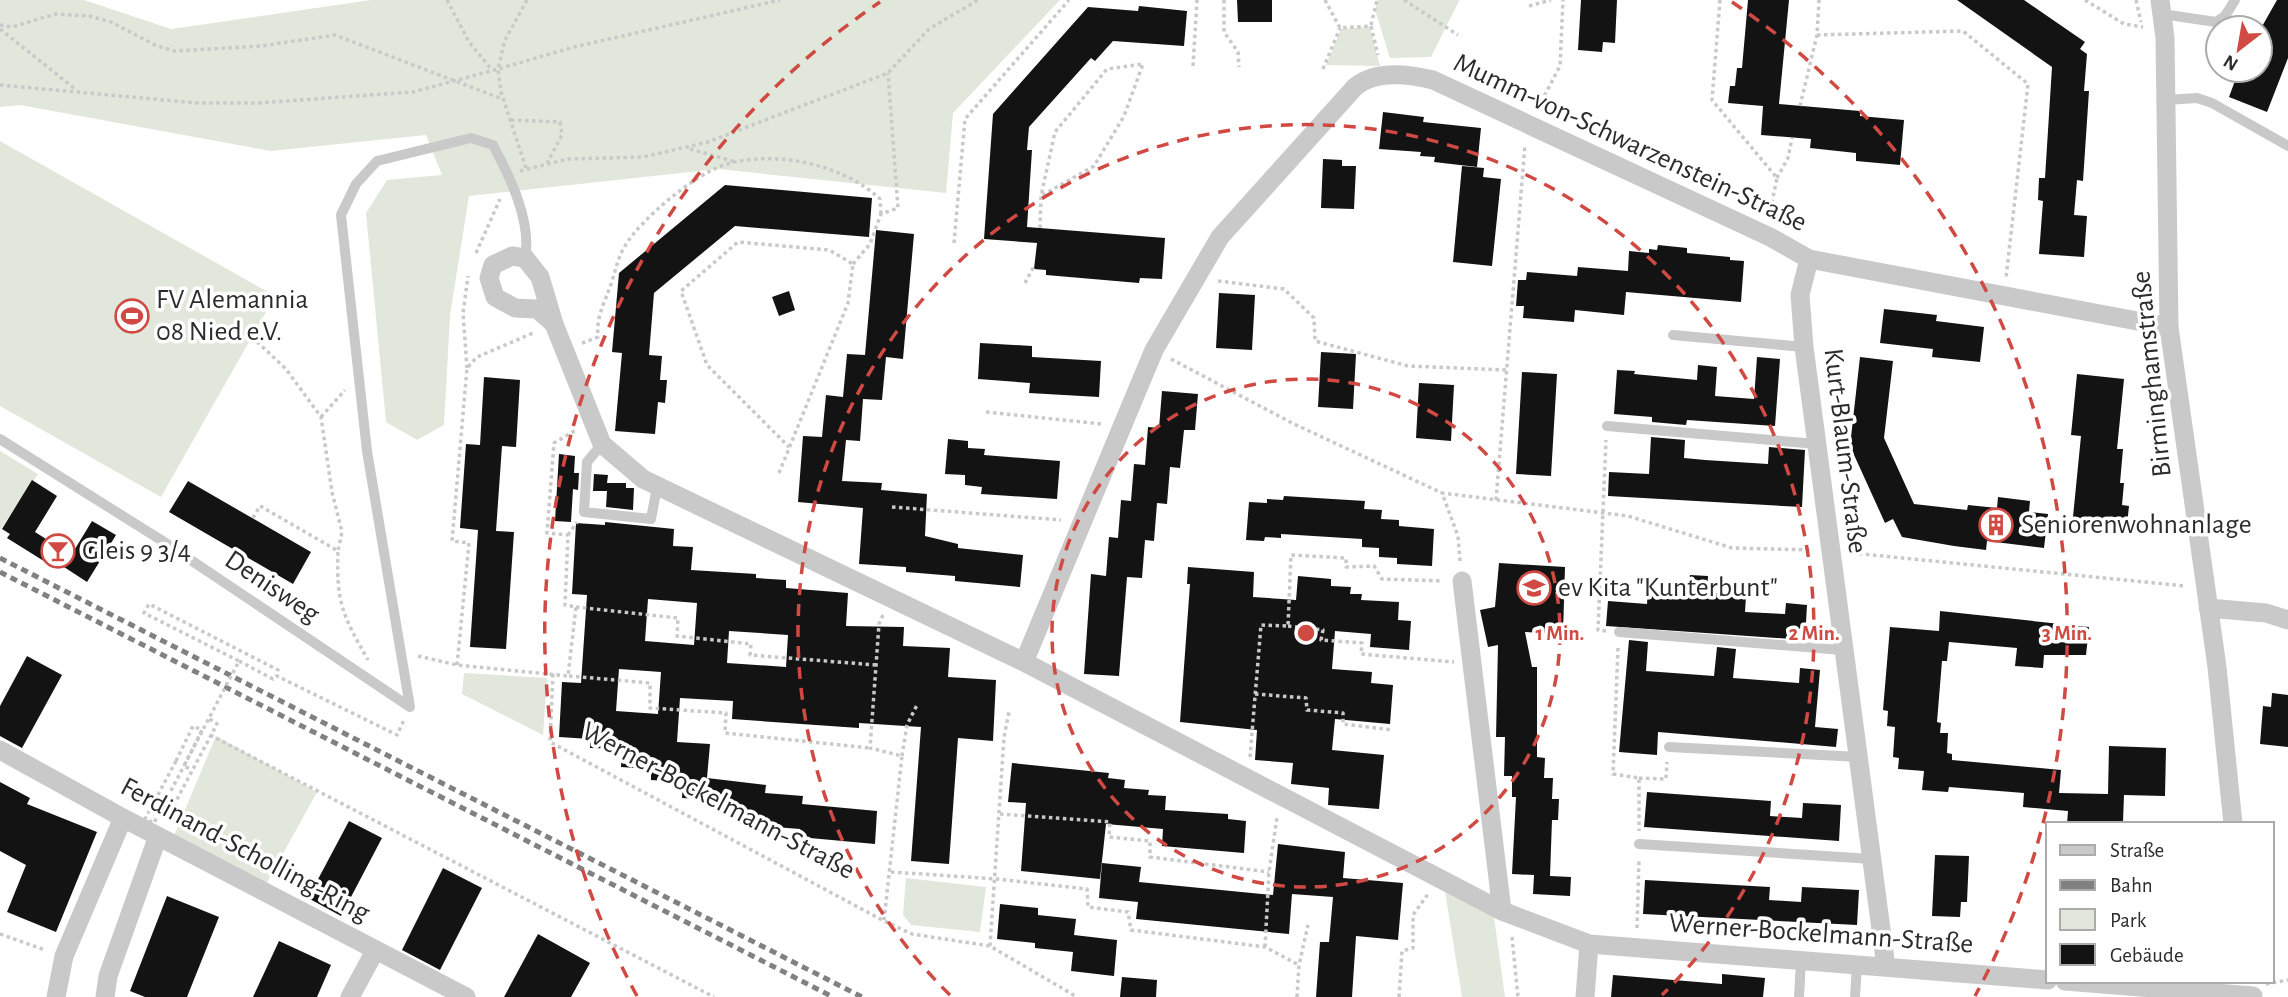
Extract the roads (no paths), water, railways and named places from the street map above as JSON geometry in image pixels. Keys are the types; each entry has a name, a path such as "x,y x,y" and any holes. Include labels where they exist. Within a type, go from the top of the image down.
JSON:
{"street":[{"name":"Birminghamstraße","path":"2162,13 2169,327 2208,608 2233,822"},
{"name":"Mumm-von-Schwarzenstein-Straße","path":"1024,662 1154,350 1220,237 1362,81 1383,76 1433,80 1770,237 1809,259 2169,327"},
{"path":"526,258 512,256 493,265 489,278 495,297 515,308 537,309 554,324"},
{"name":"Werner-Bockelmann-Straße","path":"526,258 540,277 554,324 602,444 629,469 657,487 1024,662 1506,912 1589,944 2046,980"},
{"name":"Kurt-Blaum-Straße","path":"1809,259 1800,295 1804,347 1886,967"},
{"path":"1462,581 1470,663 1506,912"},
{"path":"2208,608 2266,613 2288,620"},
{"name":"Ferdinand-Scholling-Ring","path":"0,750 123,818 466,997"},
{"path":"56,997 64,956 123,818"},
{"path":"104,997 108,976 158,836"},
{"path":"1585,997 1589,944"},
{"path":"350,997 376,951"},
{"path":"2103,983 2253,991"}],"lane":[{"path":"2162,13 2216,22 2225,16 2235,0"},
{"path":"2166,100 2197,98 2212,103 2288,146"},
{"name":"Denisweg","path":"0,439 161,540 410,708 367,451 341,215 355,184 377,161 471,138 493,145 529,238 526,258"},
{"path":"1673,335 1804,347"},
{"path":"1607,426 1816,444"},
{"path":"602,444 587,462 584,512 651,519 657,487"},
{"path":"1619,632 1842,650"},
{"path":"1669,747 1859,757"},
{"path":"1640,844 1872,859"},
{"path":"1799,997 1801,961"},
{"path":"1855,997 1857,965"}],"railway":[{"path":"0,558 862,997"},
{"path":"0,572 833,997"}],"place":[{"name":"FV Alemannia 08 Nied e.V.","path":"132,316"},
{"name":"Seniorenwohnanlage","path":"1996,525"},
{"name":"Gleis 9 3/4","path":"58,551"},
{"name":"ev Kita \"Kunterbunt\"","path":"1534,588"}]}
